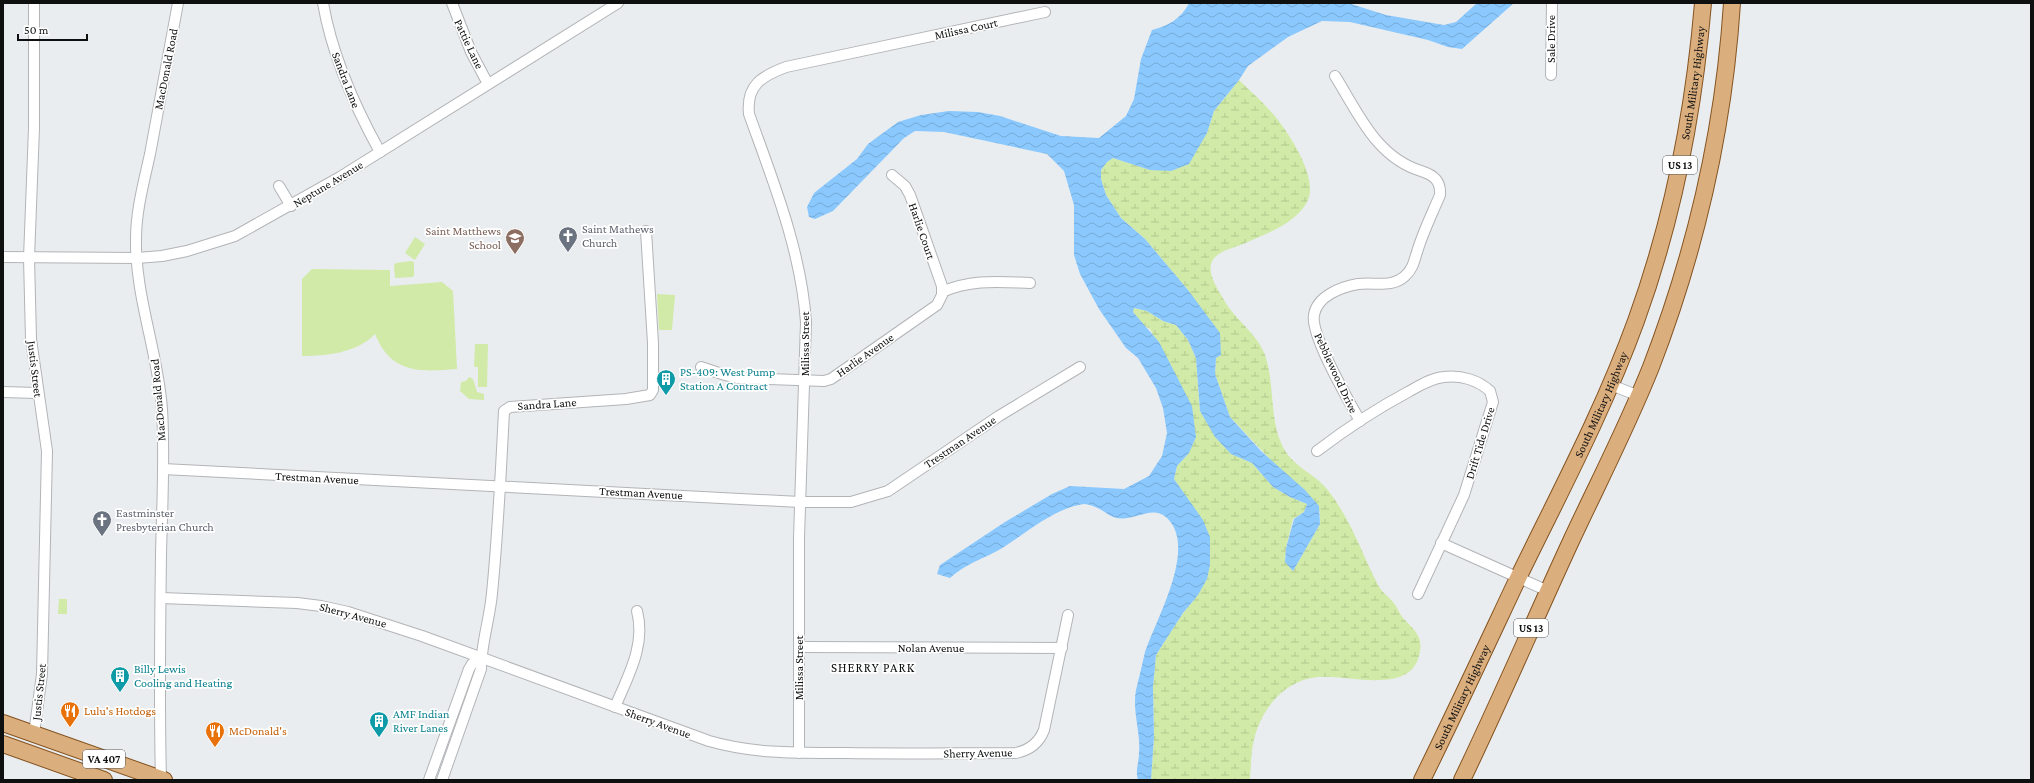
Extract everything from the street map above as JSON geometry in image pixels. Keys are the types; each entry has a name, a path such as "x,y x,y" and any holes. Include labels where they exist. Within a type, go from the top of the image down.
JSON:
{"main road":[{"name":"South Military Highway","path":"1422,780 1519,577 1546,525 1611,385 1643,301 1673,198 1692,100 1703,3"},
{"name":"US 13","path":"1462,780 1639,396 1680,285 1708,183 1725,81 1732,3"},
{"name":"VA 407","path":"3,723 162,779"},
{"name":"VA 407","path":"3,744 104,780"}],"street":[{"name":"Justis Street","path":"34,3 34,128 29,258 31,339 37,393 47,451 42,674 34,734"},
{"name":"MacDonald Road","path":"162,779 159,689 163,469 159,382 146,317 137,258 137,220 178,3"},
{"name":"Sandra Lane","path":"323,3 332,42 342,72 364,124 380,152"},
{"name":"Pattie Lane","path":"452,3 471,52 488,84"},
{"name":"Neptune Avenue","path":"3,257 137,258 181,252 211,245 235,236 291,206 380,152 618,3"},
{"name":"Sale Drive","path":"1551,75 1552,3"},
{"name":"Milissa Court","path":"887,46 1045,12"},
{"name":"Milissa Street","path":"799,753 800,502 806,322 800,275 773,182 749,114 749,96 760,79 773,72 887,46"},
{"name":"Pebblewood Drive","path":"1335,76 1381,148 1399,162 1431,174 1436,178 1440,189 1440,195 1414,263 1405,276 1386,284 1358,284 1340,290 1319,302 1314,316 1314,324 1341,387 1360,421"},
{"name":"Harlie Court","path":"892,175 904,186 910,195 942,292"},
{"path":"279,186 291,206"},
{"name":"Sandra Lane","path":"442,780 480,677 481,657 491,608 504,411 506,408 647,397 653,390 653,343 646,231"},
{"path":"942,292 954,287 989,280 1030,283"},
{"name":"Harlie Avenue","path":"701,367 737,378 805,381 824,381 831,379 937,305 942,292"},
{"name":"Trestman Avenue","path":"163,469 800,502 850,502 888,491 999,416 1080,367"},
{"name":"Drift Tide Drive","path":"1317,451 1360,421 1430,380 1443,377 1463,378 1474,381 1490,391 1492,402 1464,495 1418,594"},
{"path":"1611,385 1639,396"},
{"path":"3,392 37,393"},
{"path":"1441,543 1548,591"},
{"name":"Sherry Avenue","path":"161,598 297,603 321,606 377,620 726,746 749,751 799,753 1008,753 1024,751 1035,744 1044,730 1068,615"},
{"path":"616,707 639,647 640,633 637,611"},
{"name":"Nolan Avenue","path":"799,647 1062,648"},
{"path":"429,780 469,669 472,664 481,657"}],"green space":[{"path":"1239,80 1270,110 1294,144 1306,169 1310,192 1307,202 1302,210 1286,223 1267,234 1218,254 1211,264 1210,269 1212,278 1229,307 1257,340 1265,355 1270,377 1275,423 1286,453 1291,459 1321,483 1336,501 1350,525 1379,587 1394,603 1403,618 1416,632 1420,640 1420,651 1415,665 1406,674 1393,679 1362,680 1318,677 1307,679 1287,688 1272,703 1260,721 1253,744 1250,780 1151,780 1154,737 1153,687 1156,655 1183,613 1198,595 1174,479 1177,466 1189,453 1151,330 1132,312 1134,308 1147,311 1163,321 1176,325 1188,340 1196,358 1200,411 1231,454 1252,463 1273,487 1290,497 1307,504 1304,512 1293,519 1286,548 1285,562 1293,571 1320,524 1320,512 1230,417 1215,374 1216,358 1221,355 1188,290 1145,239 1121,218 1106,195 1101,179 1101,170 1107,162 1113,158 1150,170 1207,133 1214,111"},
{"path":"415,237 425,244 415,260 405,253"},
{"path":"414,262 413,277 395,278 394,265 396,263"},
{"path":"312,269 390,270 390,286 442,282 453,291 457,369 419,370 408,368 389,357 375,334 359,345 341,352 302,356 302,279"},
{"path":"657,294 675,295 672,330 659,330"},
{"path":"475,344 488,344 487,387 478,387 478,367 474,367"},
{"path":"469,377 473,379 477,392 484,394 484,400 469,399 460,391 461,382 466,381"},
{"path":"59,599 67,599 67,614 58,614"}],"water":[{"path":"1189,3 1348,3 1386,15 1444,25 1456,22 1477,3 1514,3 1462,49 1448,47 1428,40 1350,22 1322,21 1288,37 1248,66 1239,80 1214,111 1207,133 1189,164 1171,171 1150,170 1113,158 1107,162 1101,170 1101,179 1106,195 1121,218 1145,239 1188,290 1220,333 1221,355 1216,358 1215,374 1230,417 1261,451 1305,490 1319,506 1320,524 1293,571 1285,562 1286,548 1294,519 1304,512 1307,504 1290,497 1273,487 1252,463 1231,454 1215,437 1200,411 1196,358 1188,340 1176,325 1163,321 1147,311 1134,308 1133,312 1159,342 1192,406 1196,437 1189,453 1177,466 1174,479 1203,520 1210,537 1210,565 1207,579 1198,595 1183,613 1156,655 1153,687 1154,737 1151,780 1138,780 1137,770 1139,738 1135,706 1136,690 1145,652 1172,584 1176,566 1178,548 1176,532 1168,519 1161,514 1154,512 1131,517 1115,517 1098,508 1084,504 1060,511 1049,517 1007,545 967,566 950,578 937,574 940,565 1005,522 1052,494 1070,486 1124,489 1149,476 1162,456 1167,433 1163,408 1156,388 1138,358 1126,348 1099,309 1080,274 1074,255 1074,205 1064,171 1047,154 944,132 915,131 904,138 833,211 815,219 809,217 807,207 814,193 857,159 868,144 898,122 921,115 949,111 978,112 1000,116 1061,136 1099,138 1126,116 1134,99 1141,59 1152,30 1174,21 1183,13"}],"place":[{"name":"Saint Mathews Church","path":"568,253"},
{"name":"Saint Matthews School","path":"515,255"},
{"name":"PS-409: West Pump Station A Contract","path":"666,396"},
{"name":"Eastminster Presbyterian Church","path":"102,537"},
{"name":"Billy Lewis Cooling and Heating","path":"120,693"},
{"name":"Lulu's Hotdogs","path":"70,728"},
{"name":"AMF Indian River Lanes","path":"379,738"},
{"name":"McDonald's","path":"215,748"}],"district":[{"name":"SHERRY PARK","path":"873,667"}]}
